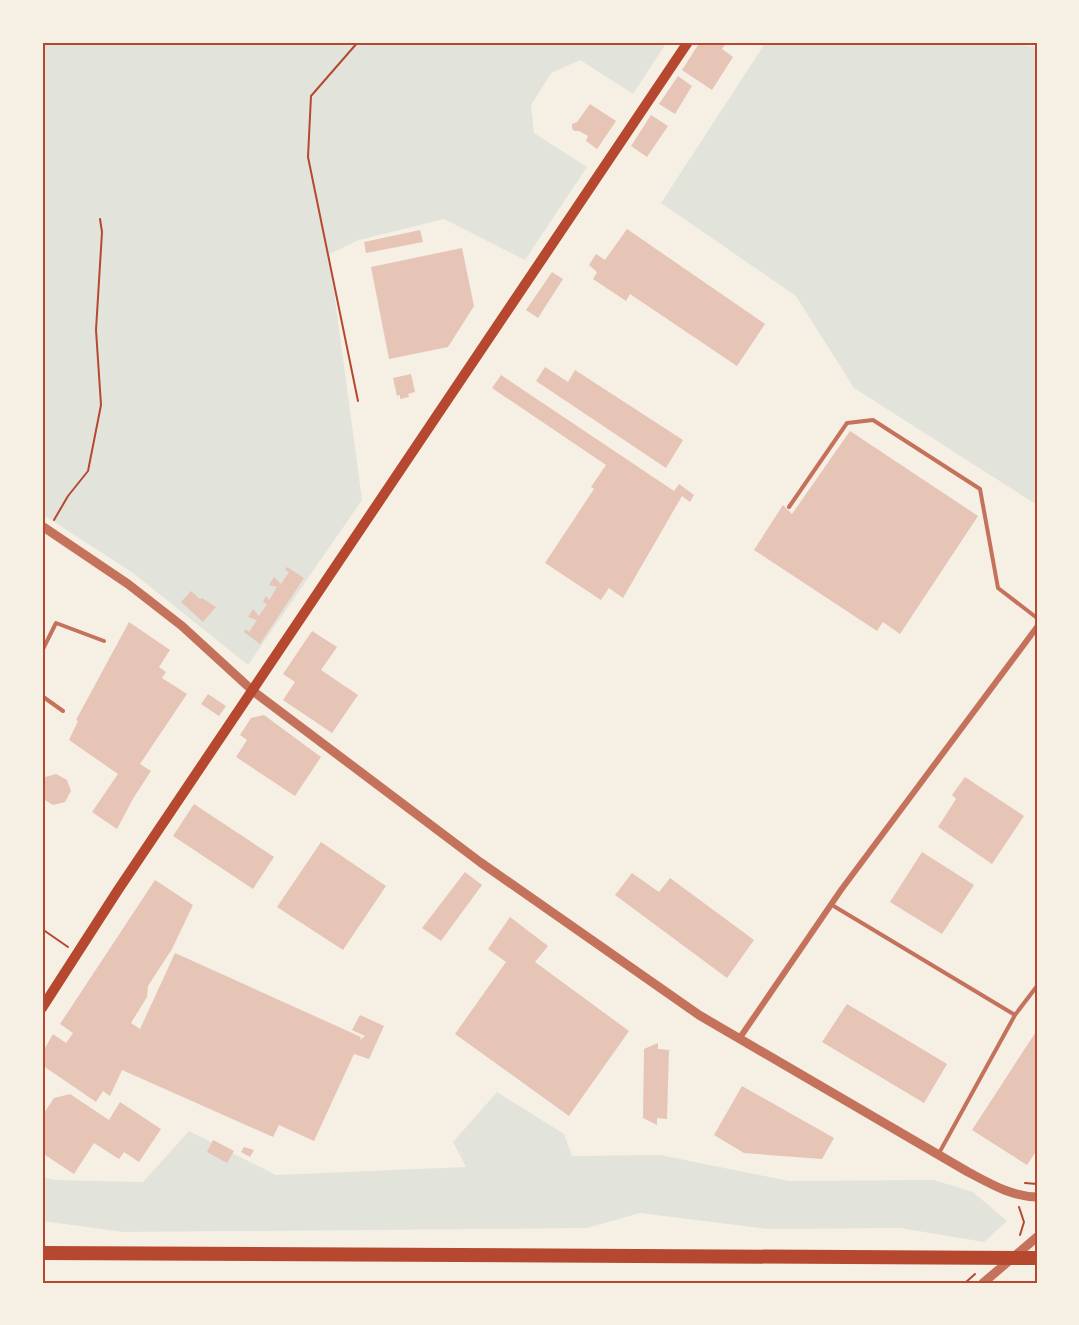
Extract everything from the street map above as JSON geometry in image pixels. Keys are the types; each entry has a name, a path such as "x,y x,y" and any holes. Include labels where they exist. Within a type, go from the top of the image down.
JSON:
{"highway":[{"path":"42,1253 1037,1258"}],"main road":[{"path":"42,1008 688,42"}],"street":[{"path":"45,528 129,584 173,619 253,691 480,862 699,1015 938,1155 1005,1191 1020,1196 1037,1197"},
{"path":"739,1039 831,905 971,713 1037,627"},
{"path":"984,1283 1037,1236"}],"lane":[{"path":"789,507 847,423 873,420 980,489 998,588 1037,618"},
{"path":"42,651 56,623 104,641"},
{"path":"42,696 63,711"},
{"path":"831,905 1015,1015"},
{"path":"938,1155 1015,1015 1037,986"}],"path":[{"path":"358,42 311,96 308,156 358,400"},
{"path":"45,528 88,471 101,405 96,330 102,232 100,219"},
{"path":"42,929 78,954"}],"shaded area":[{"path":"42,42 667,42 633,94 580,60 551,73 531,105 534,133 587,167 525,260 444,219 359,240 329,254 362,500 248,665 133,573 42,514"},
{"path":"766,42 988,42 1037,47 1037,505 854,388 796,296 661,203"},
{"path":"497,1092 564,1134 572,1156 660,1155 789,1181 934,1180 973,1192 1007,1221 984,1242 900,1228 769,1229 640,1213 587,1228 124,1232 42,1221 42,1177 55,1180 143,1182 189,1131 276,1175 466,1167 453,1142"}],"building":[{"path":"700,42 727,42 722,49 733,57 712,90 682,70"},
{"path":"678,76 692,86 675,114 659,104"},
{"path":"590,104 616,121 597,149 586,141 588,136 572,128 572,124 577,122"},
{"path":"651,115 668,126 647,157 631,146"},
{"path":"627,229 765,324 737,366 630,294 626,301 593,279 597,272 589,265 596,254 605,260"},
{"path":"420,230 423,242 366,253 364,242"},
{"path":"462,248 474,306 448,347 389,359 371,267"},
{"path":"552,272 563,279 538,318 526,310"},
{"path":"545,367 568,382 575,370 683,440 666,468 536,381"},
{"path":"411,374 415,392 408,394 409,397 400,399 400,395 397,396 393,378"},
{"path":"501,375 674,491 679,484 694,495 690,502 682,496 623,598 609,588 601,600 545,563 594,489 591,487 606,465 492,388"},
{"path":"850,431 978,516 900,634 883,622 877,631 754,550 783,505 792,514"},
{"path":"287,567 304,578 260,644 244,632 246,629 249,632 257,620 248,617 253,609 259,616 267,604 263,602 266,596 269,600 277,587 269,585 274,577 281,584 289,572 285,570"},
{"path":"191,591 200,599 216,607 203,622 181,602"},
{"path":"129,622 170,650 159,667 166,672 162,678 187,694 140,764 151,771 117,829 92,812 118,774 69,740 78,721 76,720"},
{"path":"312,631 337,647 321,670 358,695 332,733 283,700 295,682 283,674"},
{"path":"208,694 226,706 219,716 201,704"},
{"path":"264,715 321,757 295,796 236,757 247,740 240,735 251,718"},
{"path":"56,774 67,780 71,791 65,802 53,805 43,799 42,783 45,777"},
{"path":"965,777 1024,816 992,864 938,827 956,799 952,795"},
{"path":"194,804 274,857 253,889 173,836"},
{"path":"321,842 386,886 343,950 277,907"},
{"path":"922,852 974,885 942,934 890,902"},
{"path":"465,872 482,885 441,941 422,928"},
{"path":"632,873 659,892 670,878 754,940 727,978 615,895"},
{"path":"155,880 193,905 172,949 148,986 147,997 131,1023 140,1029 175,953 361,1037 360,1040 365,1036 352,1030 360,1015 384,1026 369,1059 354,1054 314,1141 279,1125 273,1137 122,1070 110,1096 103,1091 96,1102 42,1065 42,1049 44,1050 53,1034 66,1043 73,1033 60,1024"},
{"path":"510,917 548,946 535,962 629,1031 569,1116 455,1034 506,962 488,949"},
{"path":"847,1004 947,1064 924,1103 822,1042"},
{"path":"1037,1030 1037,1150 1027,1165 972,1130"},
{"path":"658,1043 658,1049 669,1050 667,1119 657,1118 657,1125 643,1118 644,1049"},
{"path":"742,1086 834,1138 822,1159 744,1153 714,1135"},
{"path":"70,1094 109,1120 120,1102 161,1129 139,1162 124,1152 119,1159 94,1143 74,1174 42,1153 42,1116 54,1098"},
{"path":"213,1140 234,1151 227,1163 207,1152"},
{"path":"244,1147 254,1150 250,1157 241,1152"}]}
